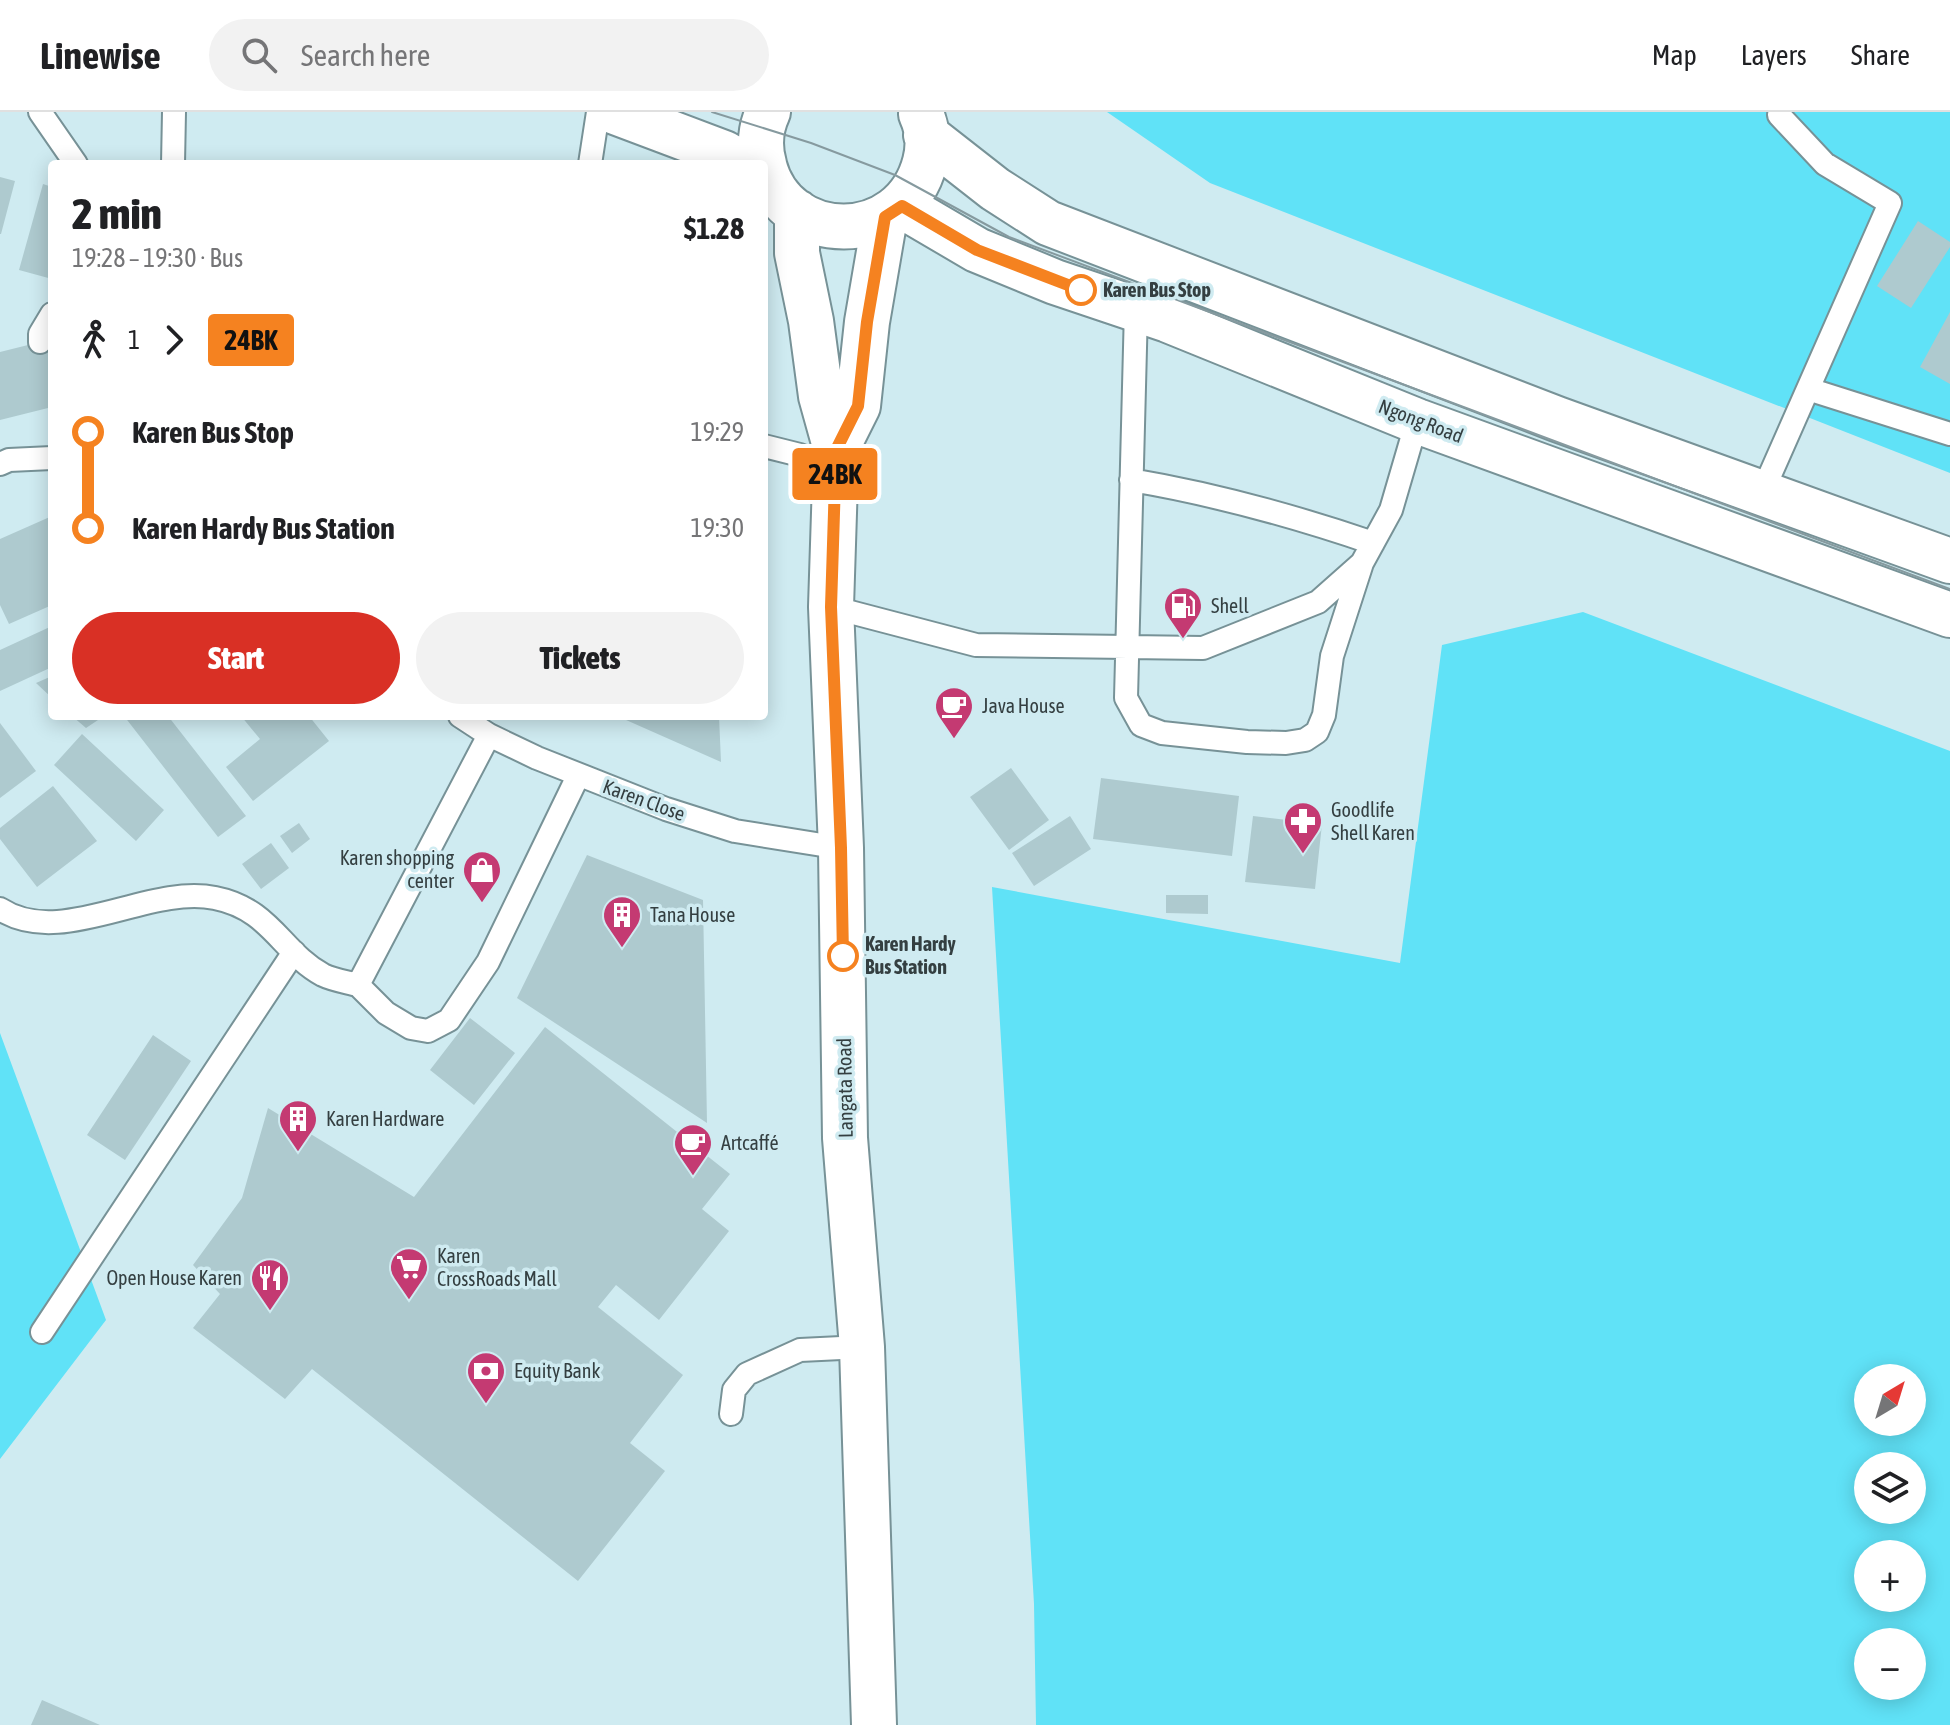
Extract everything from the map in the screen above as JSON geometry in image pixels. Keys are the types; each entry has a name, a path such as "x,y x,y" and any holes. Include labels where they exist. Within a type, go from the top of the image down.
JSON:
{"main road":[{"path":"615,112 740,160"},
{"path":"760,160 762,123 768,112"},
{"path":"835,462 858,406 867,322 894,212 921,178 928,151 923,123"},
{"path":"923,123 995,189 1048,223 1557,419 1950,561"},
{"path":"768,180 797,212 832,227 860,226 894,212"},
{"path":"797,212 797,253 835,462"},
{"name":"Ngong Road","path":"894,212 1055,282 1136,309 1417,421 1950,615"},
{"name":"Langata Road","path":"835,462 831,607 841,848 845,1138 862,1347 874,1725"}],"lane":[{"path":"40,112 73,160"},
{"path":"173,160 174,112"},
{"path":"591,160 598,112"},
{"path":"1762,493 1890,203 1825,164 1779,115"},
{"path":"1136,309 1126,698 1141,725 1162,733 1247,742 1286,743 1305,740 1317,732 1324,715 1332,656 1368,553 1391,510 1417,421"},
{"path":"40,342 40,334 48,321"},
{"path":"1808,389 1950,434"},
{"path":"768,447 835,462"},
{"path":"0,464 9,460 48,458"},
{"path":"1131,480 1288,514 1368,553"},
{"path":"831,607 976,645 1203,648 1318,602 1368,553"},
{"name":"Karen Close","path":"466,720 489,735 578,776 666,809 735,831 841,848"},
{"path":"358,985 489,735"},
{"path":"0,909 13,917 48,924 187,896 215,898 245,908 272,927 294,952 325,976 358,985 386,1013 411,1028 428,1031 449,1020 488,962 578,776"},
{"path":"42,1332 294,952"},
{"path":"731,1414 734,1390 747,1374 800,1350 862,1347"}],"shaded area":[{"path":"1107,112 1950,112 1950,473 1210,183"},
{"path":"1583,612 1950,751 1950,1725 1036,1725 1034,1604 992,887 1400,963 1442,645"},
{"path":"0,1033 106,1320 0,1459"}],"building":[{"path":"0,177 15,181 1,234 0,234"},
{"path":"43,184 48,186 48,278 19,270"},
{"path":"1918,221 1950,242 1950,247 1911,308 1877,286"},
{"path":"1950,312 1950,384 1920,367"},
{"path":"48,340 48,408 0,420 0,352"},
{"path":"48,518 48,607 9,624 0,605 0,539"},
{"path":"48,628 48,669 0,691 0,650"},
{"path":"48,678 48,694 36,683"},
{"path":"77,720 98,720 86,728"},
{"path":"127,720 171,720 246,816 218,837"},
{"path":"244,720 312,720 329,741 253,801 226,767 260,739"},
{"path":"626,720 719,720 721,762"},
{"path":"0,723 36,771 0,798"},
{"path":"82,734 164,810 136,841 54,765"},
{"path":"1011,768 1049,820 1009,850 970,797"},
{"path":"1101,778 1239,796 1232,856 1093,839"},
{"path":"53,786 97,841 37,887 0,839 0,828"},
{"path":"1070,816 1091,849 1034,886 1012,853"},
{"path":"1253,816 1322,824 1315,889 1245,882"},
{"path":"299,823 310,839 292,853 280,836"},
{"path":"271,843 289,868 261,889 242,864"},
{"name":"Tana House","path":"587,855 703,900 707,1123 517,998"},
{"path":"1166,895 1208,895 1208,914 1166,913"},
{"path":"470,1018 515,1053 474,1105 430,1070"},
{"name":"Karen CrossRoads Mall","path":"545,1027 730,1174 702,1209 729,1231 659,1320 616,1285 598,1307 683,1375 630,1443 665,1471 578,1581 312,1369 285,1399 193,1328 220,1294 193,1265 242,1198 268,1108 414,1197"},
{"path":"153,1035 191,1061 125,1160 87,1135"},
{"path":"42,1700 100,1725 31,1725"}],"tram line":[{"path":"712,112 811,143 895,175 1009,237 1950,589"}],"bus line":[{"name":"24BK","path":"843,956 831,607 836,450 858,406 867,322 885,217 902,206 977,250 1081,290"}],"place":[{"name":"Karen Bus Stop","path":"1081,290"},
{"name":"Shell","path":"1183,640"},
{"name":"Java House","path":"954,740"},
{"name":"Goodlife Shell Karen","path":"1303,855"},
{"name":"Karen shopping center","path":"482,904"},
{"name":"Tana House","path":"622,949"},
{"name":"Karen Hardy Bus Station","path":"843,956"},
{"name":"Karen Hardware","path":"298,1153"},
{"name":"Artcaffé","path":"693,1177"},
{"name":"Karen CrossRoads Mall","path":"409,1301"},
{"name":"Open House Karen","path":"270,1312"},
{"name":"Equity Bank","path":"486,1405"}]}
